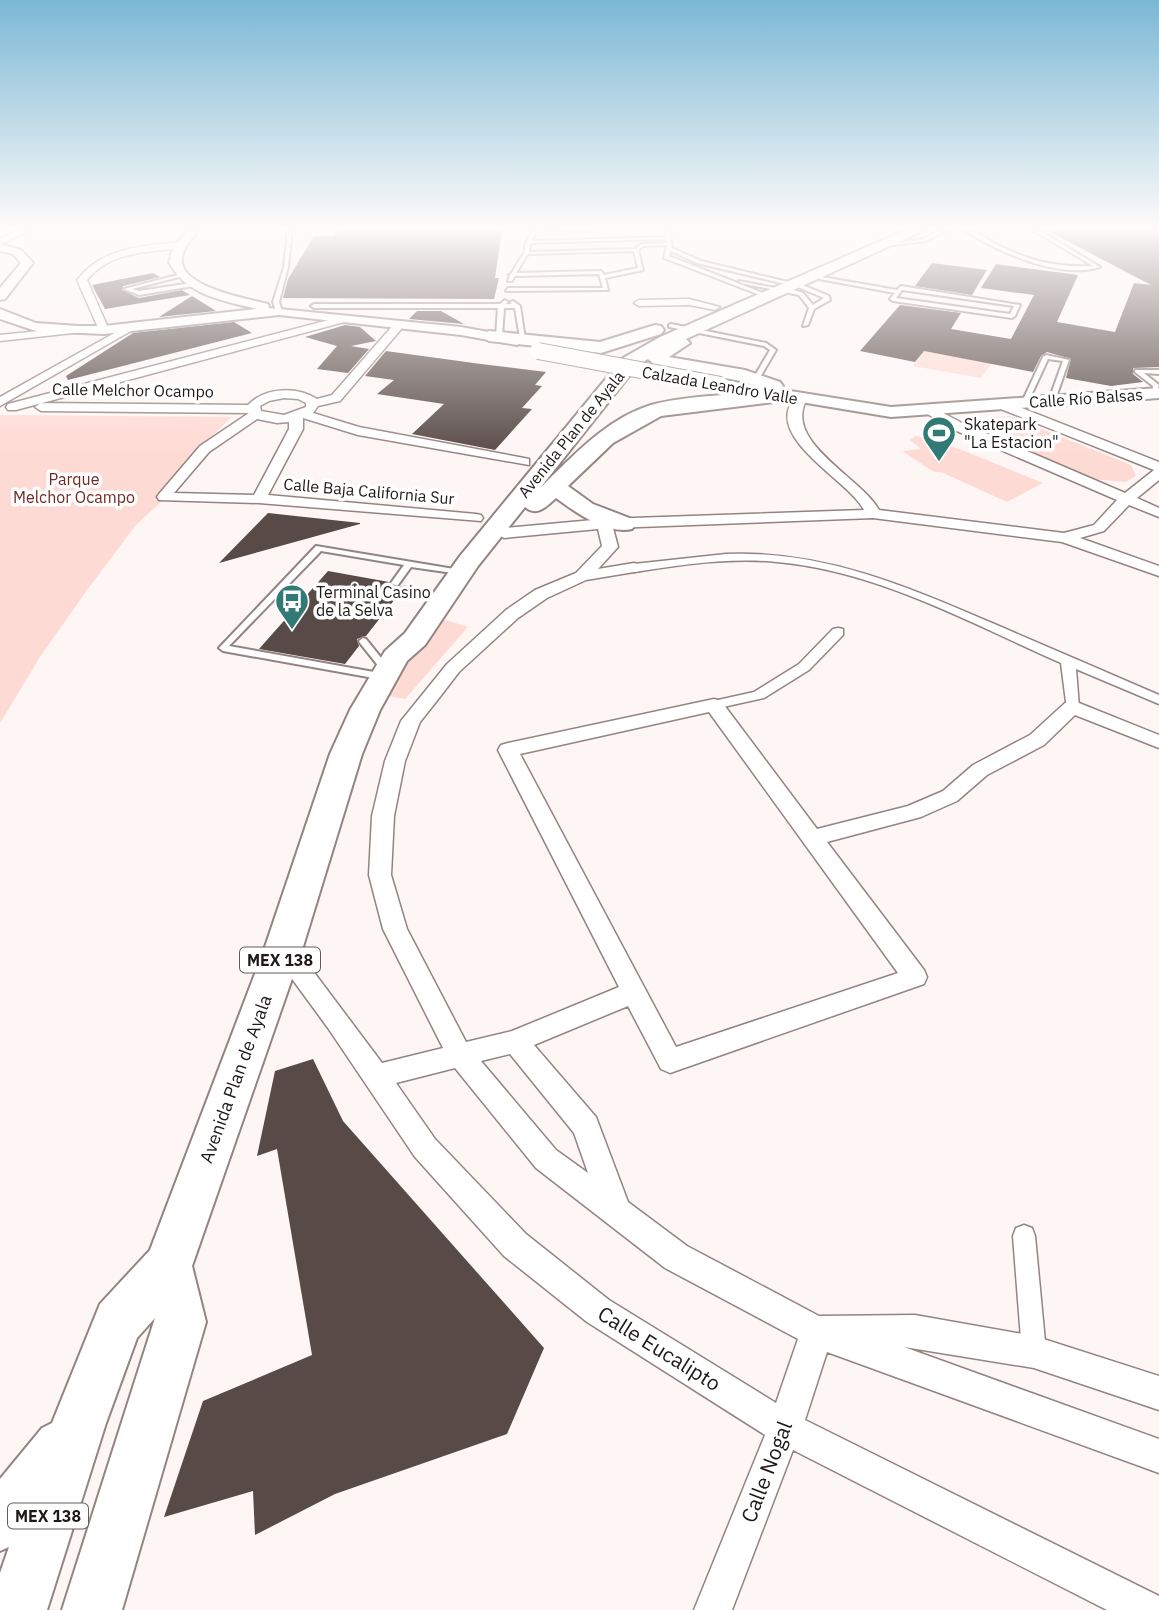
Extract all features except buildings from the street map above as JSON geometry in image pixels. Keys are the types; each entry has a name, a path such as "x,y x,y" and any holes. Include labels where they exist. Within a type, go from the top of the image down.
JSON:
{"main road":[{"name":"Avenida Plan de Ayala","path":"455,567 606,364 620,352 671,326 721,305"},
{"name":"Avenida Plan de Ayala","path":"17,1610 79,1423 118,1322 168,1266 284,950 346,754 382,662 415,639 455,567 476,518 529,465 579,424 619,398 630,362 638,355 744,305"},
{"path":"715,307 716,313 685,340 657,358 778,390"},
{"path":"494,336 601,348 671,326"},
{"path":"619,398 715,396 726,383"},
{"path":"455,567 505,533 592,448 621,425 657,410 778,390"},
{"path":"579,424 592,448"},
{"path":"529,465 592,448"},
{"path":"555,487 579,506 614,524"},
{"path":"92,1610 181,1322 168,1266"},
{"path":"0,1522 42,1475 79,1423"}],"street":[{"path":"93,305 104,330"},
{"path":"256,305 279,311"},
{"path":"705,305 715,307"},
{"name":"Calzada Leandro Valle","path":"0,313 22,323 78,330 104,330 279,311 494,336 606,364 886,406 930,410 957,425 1159,513"},
{"name":"Calle Melchor Ocampo","path":"3,405 327,317"},
{"name":"Calle Melchor Ocampo","path":"3,405 344,319"},
{"path":"392,324 328,388 302,395 274,396 258,401 255,412 274,419 326,419 362,433 366,440 529,465"},
{"path":"259,499 296,420 313,404 336,398 392,324"},
{"name":"Calzada Leandro Valle","path":"430,327 726,383"},
{"name":"Calle Melchor Ocampo","path":"3,405 131,328"},
{"path":"0,338 78,330"},
{"path":"778,390 792,413 794,424 803,440 867,502 873,514"},
{"name":"Calzada Leandro Valle","path":"778,390 875,411 930,410"},
{"name":"Calle Río Balsas","path":"930,410 1157,393"},
{"path":"302,395 308,397 313,404"},
{"path":"1000,404 1159,467"},
{"name":"Calle Melchor Ocampo","path":"3,405 255,412"},
{"name":"Calle Baja California Sur","path":"255,412 222,433 191,460 164,497 259,499 476,518"},
{"path":"1064,538 1099,528 1126,500 1159,474"},
{"path":"505,533 614,524 873,514 1064,538 1159,571"},
{"path":"582,576 610,547 614,524"},
{"path":"1159,700 898,587 805,562 757,557 702,559 582,576 541,594 512,614 453,668 411,721 395,761 383,816 380,875 395,929 459,1054 546,1159 676,1256 817,1332 1159,1456"},
{"path":"714,705 915,977 670,1061 632,993 508,750 759,695 804,667 838,632"},
{"path":"1068,660 1072,707"},
{"path":"1072,707 1159,742"},
{"path":"812,838 914,812 950,796 981,770 1037,740 1072,707"},
{"name":"Calle Eucalipto","path":"284,950 337,1020 425,1148 515,1245 598,1311 785,1428 1147,1610"},
{"path":"375,1077 515,1041 632,993"},
{"path":"515,1041 586,1126 616,1211"},
{"path":"1024,1236 1034,1352"},
{"path":"817,1332 915,1331 1034,1352 1159,1393"},
{"name":"Calle Nogal","path":"713,1610 785,1428 817,1332"}],"lane":[{"path":"277,305 279,311"},
{"path":"804,325 812,308 817,305"},
{"path":"936,305 1012,316 1017,305"},
{"path":"314,306 517,306 523,338"},
{"path":"494,336 501,306"},
{"path":"671,326 755,342 774,351 778,390"},
{"path":"1025,402 1046,357 1066,360 1052,400"},
{"path":"1157,393 1156,385 1137,371 1159,374"},
{"path":"1038,374 1060,378"},
{"path":"382,662 223,648 319,548 409,564 455,567"},
{"path":"395,583 409,564"}],"green space":[{"path":"924,351 992,363 981,378 913,366"},
{"name":"Parque Melchor Ocampo","path":"0,415 232,417 190,457 166,486 163,500 136,525 40,657 0,723"},
{"path":"1010,416 1131,465 1136,476 1126,482 1091,479 968,422"},
{"path":"915,436 937,440 1043,483 1007,502 941,472 934,472 902,451 921,449 910,440"},
{"path":"433,616 468,627 405,699 389,696"}],"place":[{"name":"Skatepark \"La Estacion\"","path":"939,463"},
{"name":"Terminal Casino de la Selva","path":"292,631"}]}
